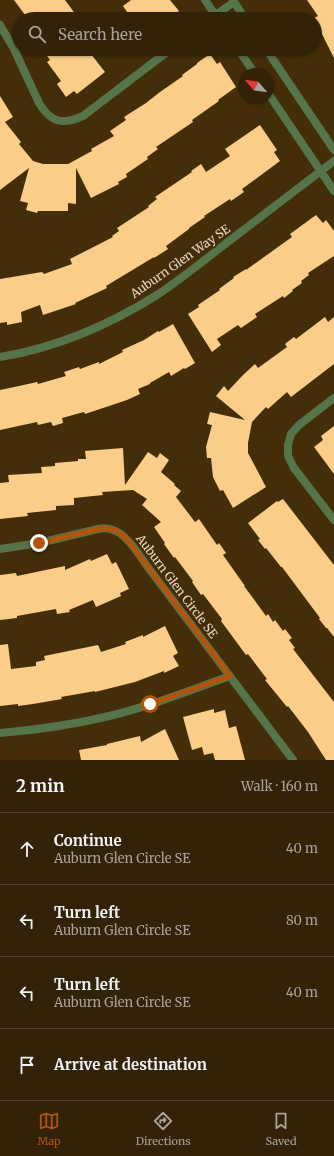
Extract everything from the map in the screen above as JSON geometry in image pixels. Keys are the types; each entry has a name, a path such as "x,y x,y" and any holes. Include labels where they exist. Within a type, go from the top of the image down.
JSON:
{"street":[{"path":"205,0 211,12"},
{"path":"221,12 233,1 240,12"},
{"path":"0,25 12,46"},
{"path":"17,56 43,111 54,120 66,122 83,116 162,56"},
{"path":"243,56 251,68"},
{"path":"271,56 334,150"},
{"path":"274,102 334,191"},
{"name":"Auburn Glen Way SE","path":"0,357 18,354 51,345 92,330 158,294 334,161"},
{"path":"334,398 299,425 291,434 288,445 288,456 294,468 334,520"},
{"name":"Auburn Glen Circle SE","path":"0,549 39,543 98,529 106,528 119,532 126,538 293,760"},
{"path":"0,734 39,729 106,717 150,704 230,676"}],"building":[{"path":"14,0 65,0 74,12 23,12"},
{"path":"131,0 170,0 179,11 127,12 123,6"},
{"path":"307,0 334,0 334,58 322,34 322,12 315,12"},
{"path":"47,56 92,56 105,72 77,94 74,91 66,97 57,84 61,81 47,62 50,60"},
{"path":"207,56 211,56 217,64 220,62 236,87 192,120 193,122 156,147 158,149 147,157 148,159 126,174 127,177 118,182 119,184 91,198 76,168 76,204 68,203 68,211 38,211 37,213 26,210 28,203 20,201 29,168 0,190 0,96 13,117 5,122 21,142 19,144 33,161 43,164 68,164 92,151 91,149 114,136 110,131 126,120 124,117 183,76 182,75"},
{"path":"260,125 277,150 274,152 280,161 242,189 244,192 231,201 230,199 204,216 205,217 166,246 168,249 106,286 107,288 75,303 76,304 43,315 40,305 21,312 22,322 7,325 7,322 0,323 0,279 42,272 44,274 72,264 70,259 113,237 112,236 119,231 117,228 149,207 148,206 157,199 155,197 192,172 191,171 201,164 206,172 230,156 225,149"},
{"path":"316,215 323,223 326,220 334,231 334,256 308,273 309,275 301,281 302,283 284,298 283,296 255,314 257,317 241,328 238,325 217,339 221,345 212,352 188,314 220,290 219,289 234,278 233,277 246,270 292,237 290,234"},
{"path":"325,317 328,322 334,317 334,364 291,397 287,392 268,409 266,407 252,422 248,443 248,453 266,487 233,508 223,490 220,491 213,477 211,458 207,458 206,447 212,425 207,424 210,412 245,420 216,396 224,386 228,391 255,364 258,368 287,347 285,344 294,337 296,339"},
{"path":"173,324 195,363 171,376 169,372 150,384 138,389 140,394 127,400 85,414 84,412 62,418 63,423 53,426 51,422 38,425 37,422 0,430 0,390 37,382 38,384 66,376 64,372 79,367 80,369 99,362 99,364 123,352 122,350"},
{"path":"334,426 334,474 314,447 323,440 321,436"},
{"path":"123,448 125,485 148,452 157,458 160,453 169,460 161,472 181,491 176,497 195,522 199,519 217,545 219,543 226,553 223,555 266,616 268,614 273,622 275,620 283,631 285,629 292,638 289,640 295,648 293,649 334,702 334,760 326,760 308,732 265,680 267,679 248,654 246,655 221,621 222,619 203,594 201,595 192,582 193,581 175,557 174,558 154,527 161,522 142,505 147,499 133,490 102,492 103,495 74,498 74,505 56,506 56,510 27,513 28,516 0,519 0,483 9,482 8,475 42,473 41,467 55,466 55,463 86,459 85,451"},
{"path":"283,499 334,565 334,637 319,619 320,618 282,567 258,540 260,539 248,523 277,501 278,502"},
{"path":"107,554 112,564 116,562 129,589 120,593 121,596 96,607 93,600 69,610 70,612 57,614 56,609 17,616 17,618 0,620 0,575 16,573 17,576 65,566 65,570 90,559 91,561"},
{"path":"165,626 178,653 173,656 179,666 164,673 164,671 135,682 95,692 61,697 62,699 33,704 0,706 0,645 8,644 11,669 36,666 36,662 45,660 44,656 98,645 101,652 126,644 125,642 143,635 143,637"},
{"path":"214,709 214,713 225,710 229,728 236,726 245,760 215,760 213,753 204,755 202,747 192,750 183,717"},
{"path":"165,729 179,760 81,760 79,750 107,745 140,736 141,742"}],"route":[{"path":"39,543 98,529 106,528 119,532 126,538 230,676 150,704"}]}
